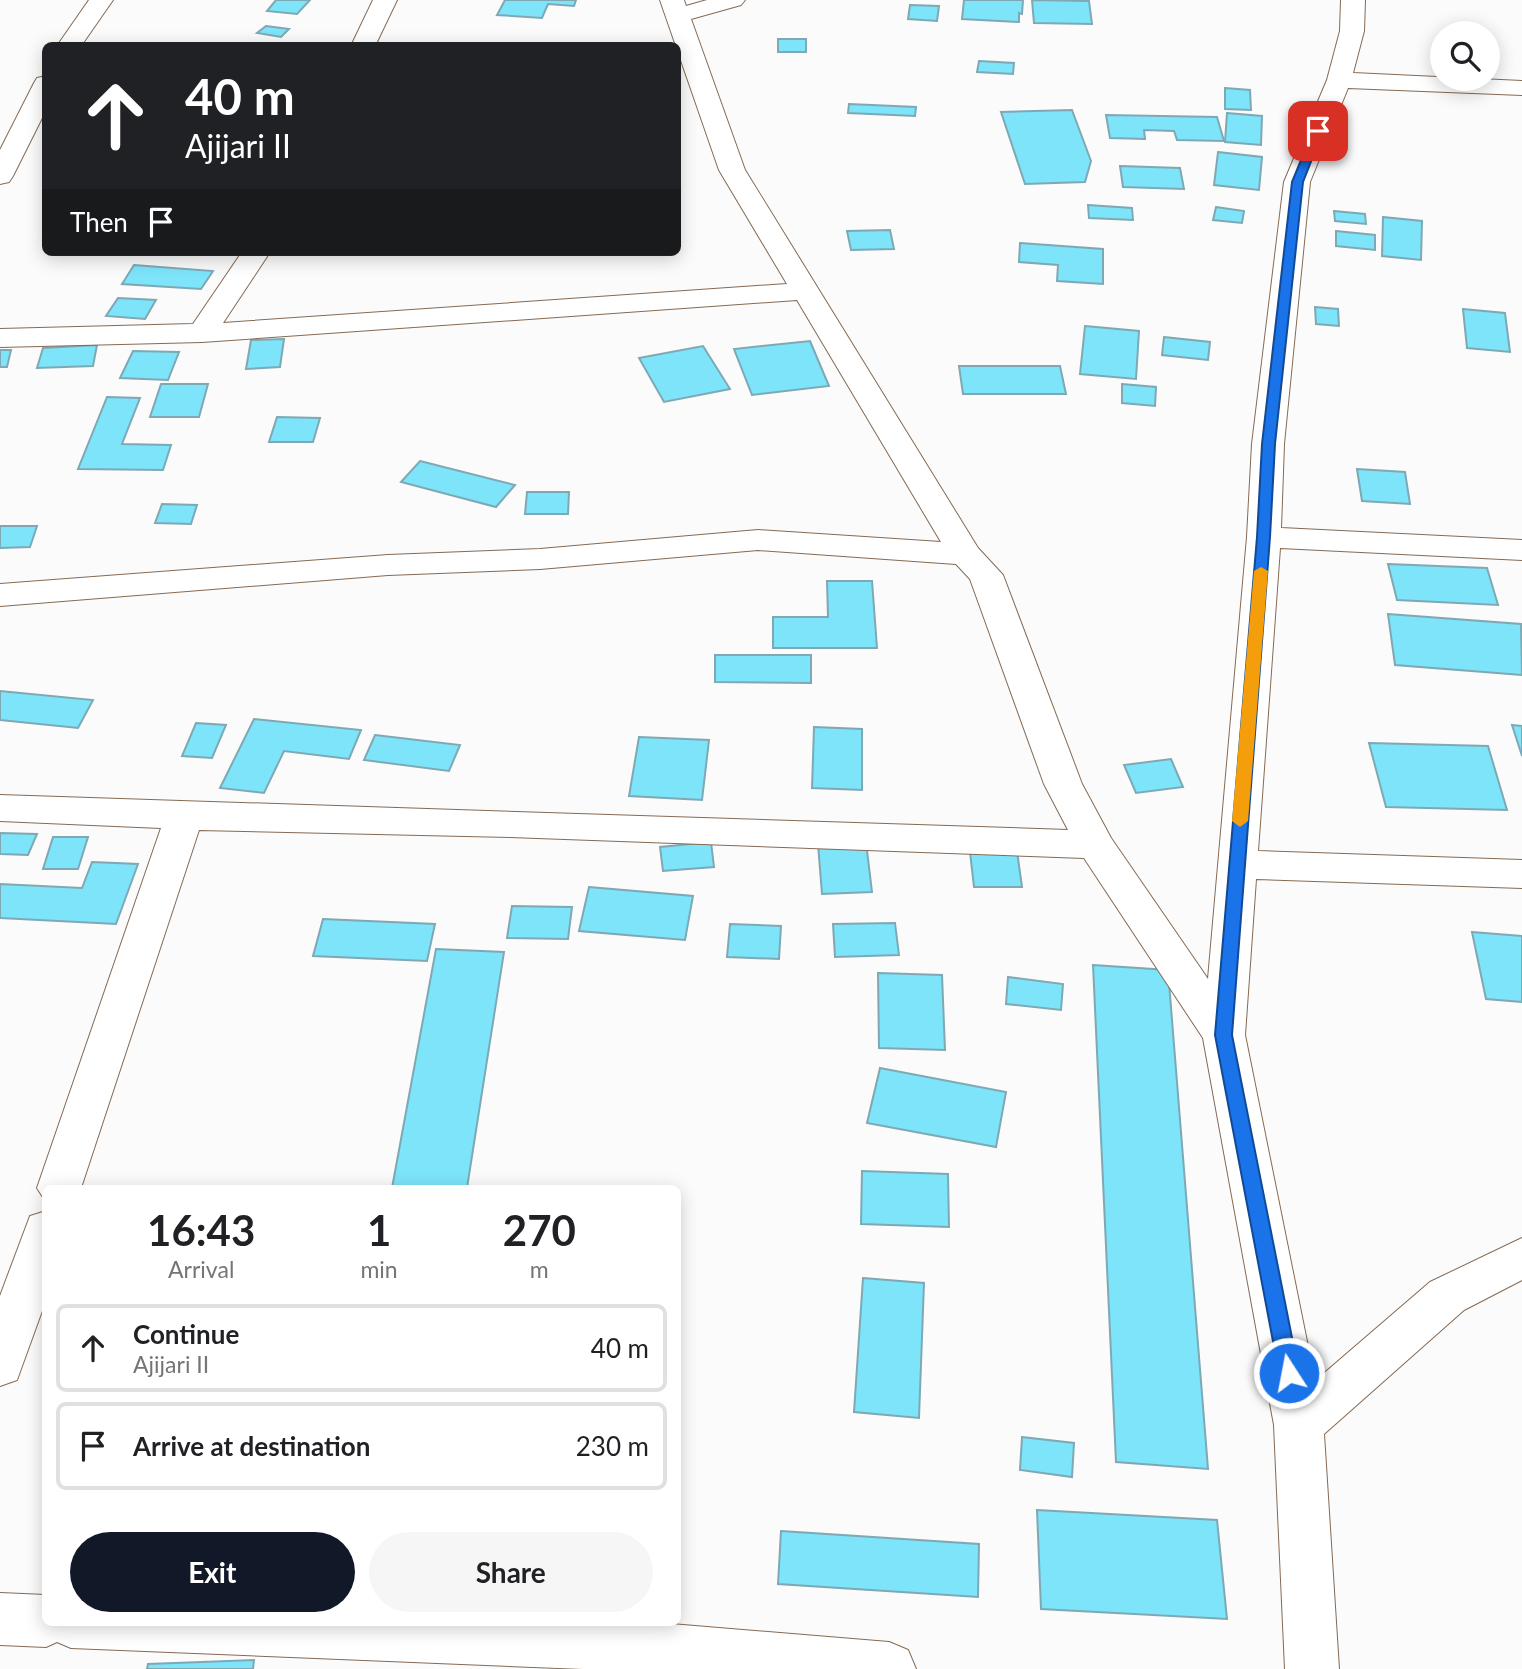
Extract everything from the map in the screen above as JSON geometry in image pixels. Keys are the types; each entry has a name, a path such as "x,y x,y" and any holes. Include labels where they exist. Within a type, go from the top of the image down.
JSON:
{"street":[{"path":"72,42 101,0"},
{"path":"365,42 385,0"},
{"path":"733,0 675,7 732,170 965,554 986,576 1063,784 1095,845 1224,1035"},
{"path":"1312,1669 1299,1425 1224,1035 1264,537 1268,444 1297,182 1339,80 1352,31 1353,0"},
{"path":"1339,80 1522,88"},
{"path":"0,176 42,91"},
{"path":"202,333 253,256"},
{"path":"0,338 202,333 806,291"},
{"path":"1264,537 1522,550"},
{"path":"0,595 388,565 540,559 758,540 965,554"},
{"path":"0,808 184,817 510,824 1095,845"},
{"path":"60,1185 184,817"},
{"path":"1237,864 1522,874"},
{"path":"0,1366 42,1242"},
{"path":"1299,1425 1447,1296 1522,1258"},
{"path":"0,1619 42,1621"},
{"path":"171,1626 572,1642 864,1668"}],"building":[{"path":"276,0 310,0 297,14 267,11"},
{"path":"505,0 576,0 574,6 548,4 542,18 497,15"},
{"path":"964,0 1023,0 1022,14 1019,13 1019,22 962,19"},
{"path":"1032,0 1089,1 1092,24 1034,23"},
{"path":"910,5 939,6 937,21 908,19"},
{"path":"266,26 289,29 281,37 257,33"},
{"path":"778,39 806,39 806,52 778,52"},
{"path":"979,61 1014,63 1013,74 977,72"},
{"path":"1225,88 1250,90 1251,110 1225,109"},
{"path":"849,104 916,107 915,116 848,113"},
{"path":"1072,110 1091,161 1085,182 1025,184 1001,112"},
{"path":"1227,113 1262,116 1261,145 1225,142"},
{"path":"1106,115 1217,117 1224,141 1177,140 1174,131 1144,130 1145,139 1110,138"},
{"path":"1218,152 1262,157 1259,190 1214,185"},
{"path":"1120,166 1180,168 1184,189 1123,187"},
{"path":"1088,205 1132,208 1133,220 1089,218"},
{"path":"1216,207 1244,211 1242,223 1213,220"},
{"path":"1334,211 1365,214 1366,224 1335,221"},
{"path":"1383,217 1422,221 1421,260 1382,256"},
{"path":"890,230 894,249 851,250 847,231"},
{"path":"1336,231 1375,235 1375,250 1336,246"},
{"path":"1020,243 1103,249 1103,284 1057,281 1058,265 1019,262"},
{"path":"134,265 213,271 201,289 122,284"},
{"path":"118,298 156,300 145,319 106,316"},
{"path":"1315,307 1338,309 1339,326 1316,324"},
{"path":"1463,309 1505,313 1510,352 1467,348"},
{"path":"1085,326 1139,331 1136,379 1080,374"},
{"path":"1164,337 1210,342 1208,360 1162,355"},
{"path":"284,339 280,367 246,369 251,340"},
{"path":"810,341 829,386 752,395 734,349"},
{"path":"97,345 93,366 37,368 43,348"},
{"path":"703,346 730,389 664,402 639,358"},
{"path":"0,350 11,350 7,367 0,367"},
{"path":"133,351 179,352 168,380 120,378"},
{"path":"959,366 1060,366 1066,394 963,394"},
{"path":"161,384 208,384 199,417 150,417"},
{"path":"1122,384 1156,387 1155,406 1122,403"},
{"path":"107,397 140,398 122,444 171,445 163,470 78,469"},
{"path":"277,417 320,418 313,442 269,442"},
{"path":"420,461 515,485 496,507 401,482"},
{"path":"1357,469 1405,472 1410,504 1362,501"},
{"path":"527,492 569,492 568,514 525,514"},
{"path":"162,504 197,505 191,524 155,523"},
{"path":"0,526 37,526 30,547 0,548"},
{"path":"1388,564 1487,568 1498,605 1397,600"},
{"path":"827,581 872,581 877,648 773,648 773,617 828,617"},
{"path":"1388,614 1521,624 1522,675 1395,665"},
{"path":"715,655 811,655 811,683 715,682"},
{"path":"0,691 93,700 78,728 0,720"},
{"path":"254,719 361,730 349,759 284,751 264,793 220,788"},
{"path":"196,723 226,725 212,758 182,756"},
{"path":"1512,725 1522,726 1522,756"},
{"path":"814,727 862,729 862,790 812,788"},
{"path":"375,735 460,745 449,771 364,760"},
{"path":"639,737 709,740 702,800 629,796"},
{"path":"1369,743 1488,746 1507,810 1386,807"},
{"path":"1171,759 1183,787 1136,793 1124,765"},
{"path":"0,833 37,834 28,855 0,854"},
{"path":"53,837 88,837 78,869 43,869"},
{"path":"711,842 714,867 663,871 660,847"},
{"path":"866,842 872,892 822,894 818,844"},
{"path":"1017,851 1022,887 974,887 970,852"},
{"path":"92,862 138,864 116,924 0,918 0,884 82,888"},
{"path":"589,887 693,896 685,940 579,931"},
{"path":"512,906 572,907 568,939 507,938"},
{"path":"323,919 435,924 427,961 313,956"},
{"path":"895,923 899,955 835,957 833,924"},
{"path":"730,924 781,926 779,959 727,957"},
{"path":"1472,932 1522,936 1522,1002 1486,999"},
{"path":"436,949 504,952 467,1185 393,1185"},
{"path":"1093,965 1168,970 1208,1469 1116,1462"},
{"path":"878,973 942,975 945,1050 879,1048"},
{"path":"1008,977 1063,984 1061,1010 1006,1004"},
{"path":"880,1068 1006,1092 996,1147 867,1123"},
{"path":"862,1171 948,1174 949,1227 861,1224"},
{"path":"863,1278 924,1283 919,1418 854,1412"},
{"path":"1022,1437 1074,1443 1072,1477 1020,1470"},
{"path":"1037,1510 1217,1520 1227,1619 1041,1609"},
{"path":"781,1531 979,1544 978,1597 778,1584"},
{"path":"254,1660 253,1669 147,1669 148,1664"}],"slow traffic":[{"path":"1240,821 1261,571"}],"route":[{"path":"1289,1373 1224,1035 1264,537 1268,444 1297,182 1318,131"}]}
